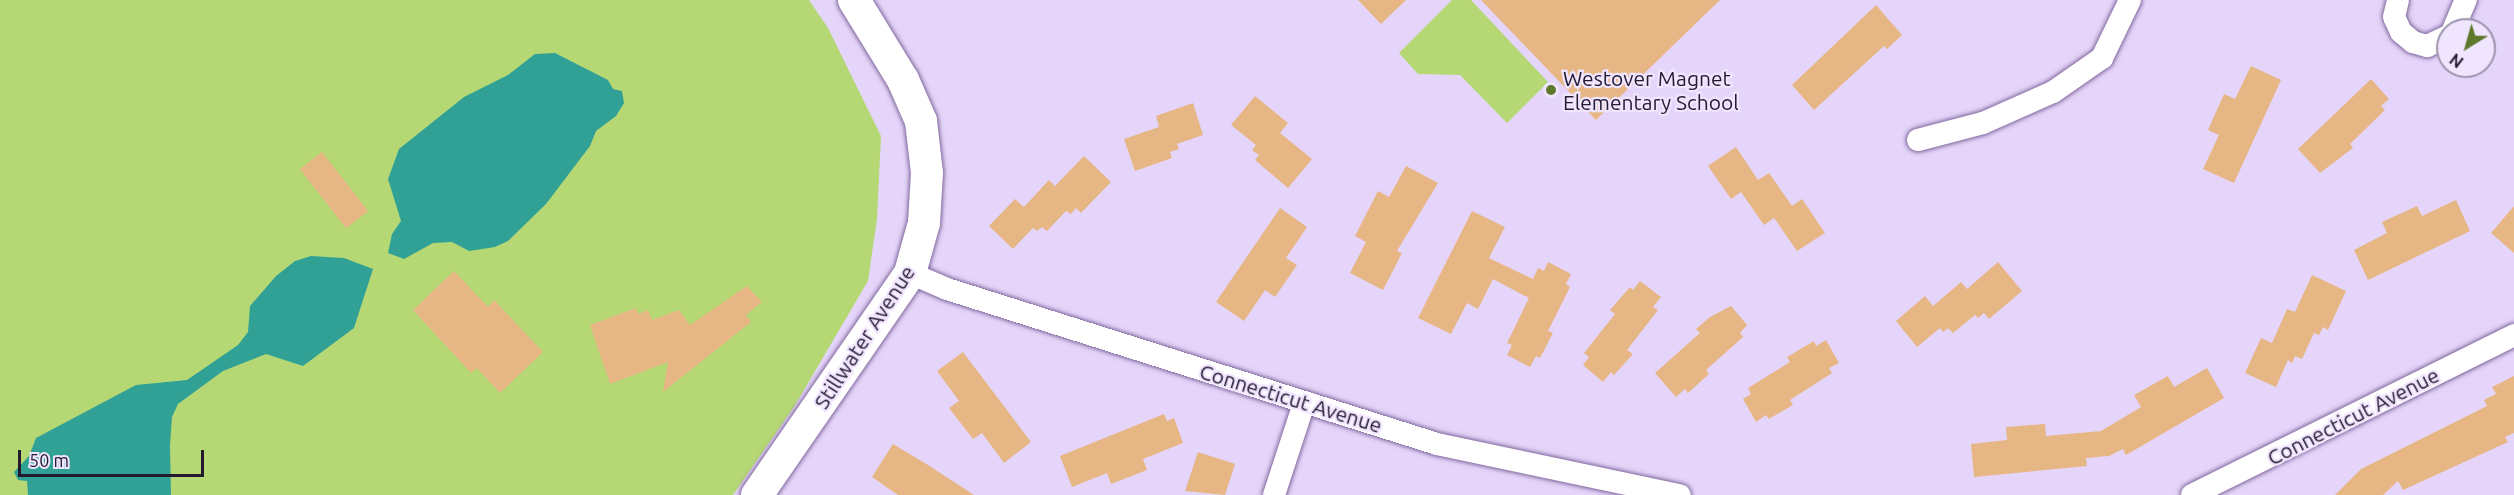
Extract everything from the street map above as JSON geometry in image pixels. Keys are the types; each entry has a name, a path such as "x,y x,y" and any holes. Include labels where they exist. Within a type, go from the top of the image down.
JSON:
{"main road":[{"name":"Stillwater Avenue","path":"756,495 910,273 924,223 927,173 921,121 903,80 854,0"}],"street":[{"path":"1918,140 1983,123 2053,92 2102,58 2130,0"},
{"path":"2398,0 2394,17 2401,32 2413,42 2427,46 2436,42"},
{"path":"2458,18 2466,0"},
{"name":"Connecticut Avenue","path":"910,273 947,289 1437,444 1680,495"},
{"name":"Connecticut Avenue","path":"2192,495 2514,335"},
{"path":"1274,495 1304,403"}],"shaded area":[{"path":"0,0 809,0 828,28 881,136 877,219 868,281 794,407 733,495 0,495"},
{"path":"1452,0 1471,0 1548,82 1507,123 1460,75 1418,74 1399,53"},
{"path":"555,53 608,80 613,89 622,91 624,103 616,116 596,131 590,146 546,204 508,241 495,247 469,251 452,242 433,243 404,259 388,253 392,234 401,221 388,179 399,149 464,97 508,75 535,54"},
{"path":"311,256 344,258 373,269 354,328 303,366 266,354 223,371 178,404 172,417 171,495 28,495 27,481 18,480 14,472 29,456 36,438 136,385 187,380 238,345 248,332 250,306 276,276 295,261"}],"building":[{"path":"1358,0 1406,0 1381,24"},
{"path":"1481,0 1720,0 1596,120"},
{"path":"1876,5 1902,35 1887,49 1884,46 1814,110 1792,85"},
{"path":"2251,66 2281,80 2234,183 2203,169 2219,135 2208,130 2224,94 2235,99"},
{"path":"2371,79 2389,99 2381,106 2385,110 2350,144 2353,148 2320,173 2298,149"},
{"path":"1255,96 1288,123 1280,133 1312,159 1288,188 1255,160 1259,155 1252,150 1256,145 1231,125"},
{"path":"1193,103 1203,135 1177,144 1179,149 1170,152 1172,158 1135,171 1124,139 1159,127 1156,116"},
{"path":"1736,147 1758,180 1769,173 1792,206 1802,199 1825,233 1797,251 1774,218 1764,225 1741,192 1731,199 1708,166"},
{"path":"322,152 368,211 346,228 300,169"},
{"path":"1084,156 1111,182 1081,213 1076,208 1071,214 1066,211 1047,231 1042,227 1037,231 1033,228 1013,249 989,226 1015,199 1024,207 1049,180 1055,186"},
{"path":"1406,166 1438,183 1397,251 1402,253 1383,290 1350,273 1366,242 1355,236 1378,191 1389,197"},
{"path":"2456,200 2470,231 2368,280 2354,250 2387,233 2382,222 2417,206 2422,216"},
{"path":"2514,206 2514,253 2491,233"},
{"path":"1280,208 1307,227 1286,258 1297,265 1275,297 1265,290 1244,321 1216,302"},
{"path":"1472,211 1505,227 1489,258 1533,279 1538,268 1544,271 1548,262 1571,274 1566,284 1570,287 1548,331 1553,333 1540,358 1536,356 1530,367 1507,355 1512,345 1507,343 1529,298 1493,279 1478,309 1467,303 1451,334 1418,318"},
{"path":"1998,262 2022,291 1989,319 1984,313 1978,318 1975,315 1953,333 1948,328 1943,332 1940,328 1917,347 1896,321 1925,296 1933,306 1961,282 1967,289"},
{"path":"454,271 488,307 494,300 543,352 500,393 477,368 471,373 413,310"},
{"path":"2312,275 2346,291 2328,330 2323,327 2319,335 2314,333 2302,359 2295,356 2292,363 2288,360 2276,387 2245,373 2261,338 2272,343 2287,309 2295,312"},
{"path":"1640,281 1661,297 1653,307 1658,310 1627,350 1633,354 1614,375 1611,372 1603,382 1583,365 1589,357 1584,353 1615,314 1610,310 1630,287 1633,290"},
{"path":"747,286 762,302 746,315 751,322 663,392 668,362 610,384 590,325 636,308 638,314 648,310 652,320 679,310 690,325"},
{"path":"1731,306 1747,325 1740,333 1743,337 1706,370 1709,374 1688,393 1685,389 1676,397 1655,373 1700,333 1696,329 1710,317"},
{"path":"1826,340 1839,363 1829,368 1832,373 1790,400 1793,405 1769,419 1766,415 1756,422 1743,399 1751,394 1748,388 1790,362 1787,357 1814,341 1816,346"},
{"path":"963,352 1031,442 1004,463 982,433 973,439 949,408 959,401 937,371"},
{"path":"2207,368 2224,398 2126,455 2123,449 2109,456 2086,458 2087,466 1974,477 1971,444 2007,440 2006,427 2045,424 2046,436 2101,431 2141,407 2134,395 2168,376 2174,387"},
{"path":"2514,376 2514,433 2505,437 2508,442 2403,490 2398,481 2383,495 2335,495 2361,469 2487,406 2484,400 2496,394 2492,387"},
{"path":"1164,414 1167,421 1174,418 1183,443 1143,459 1147,470 1111,484 1107,473 1072,487 1060,456"},
{"path":"893,444 974,495 898,495 872,477"},
{"path":"1198,452 1235,464 1225,495 1185,491"}],"place":[{"name":"Westover Magnet Elementary School","path":"1551,90"}]}
